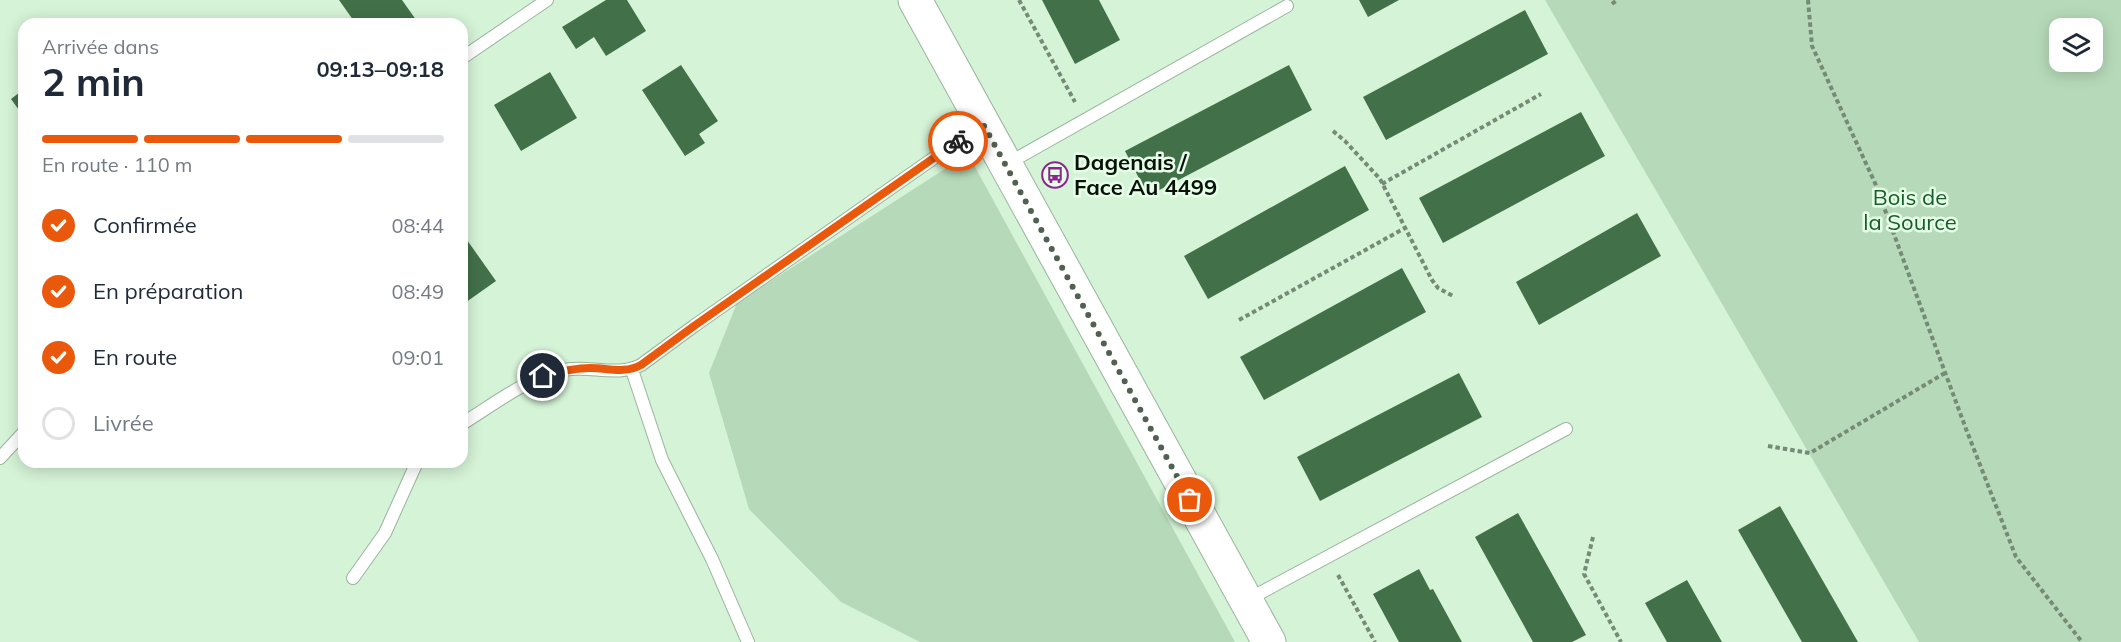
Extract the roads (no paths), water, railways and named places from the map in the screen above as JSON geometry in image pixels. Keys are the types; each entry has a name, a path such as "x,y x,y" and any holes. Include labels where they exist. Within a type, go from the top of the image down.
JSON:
{"main road":[{"path":"915,0 1269,642"}],"lane":[{"path":"468,54 548,0"},
{"path":"1005,165 1287,6"},
{"path":"468,420 543,376 574,369 632,370 641,365 983,124"},
{"path":"632,370 662,460 748,642"},
{"path":"1246,601 1566,429"},
{"path":"0,458 18,438"},
{"path":"353,578 385,533 414,468"}],"place":[{"name":"Dagenais / Face Au 4499","path":"1055,175"}],"park label":[{"name":"Bois de la Source","path":"1910,210"}]}
